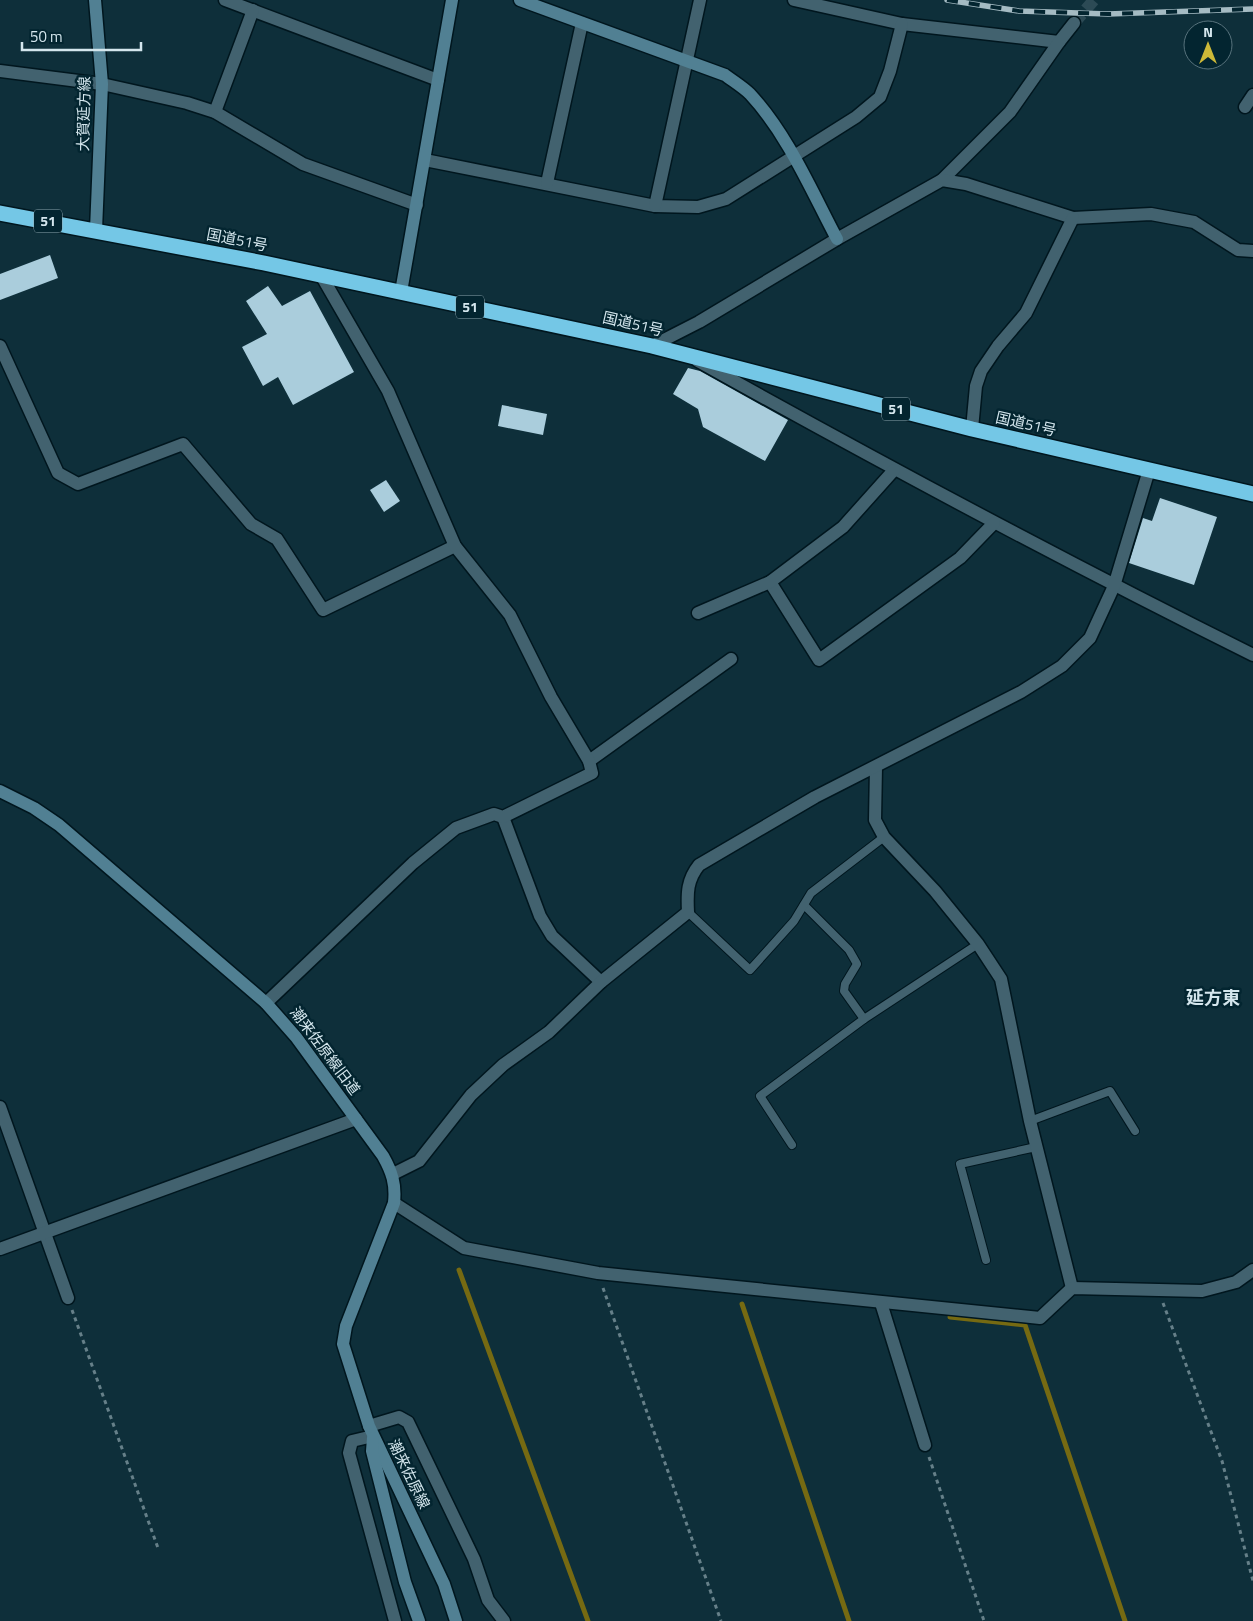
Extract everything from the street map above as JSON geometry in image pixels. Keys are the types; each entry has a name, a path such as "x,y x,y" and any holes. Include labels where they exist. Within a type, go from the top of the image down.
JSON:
{"highway":[{"name":"国道51号","path":"0,213 96,230 321,275 652,346 972,429 1253,494"}],"street":[{"name":"大賀延方線","path":"95,0 102,84 96,230"},
{"path":"225,0 438,80"},
{"path":"401,292 452,0"},
{"path":"520,0 726,75 749,93 765,112 793,156 837,239"},
{"path":"655,206 700,0"},
{"path":"794,0 902,24 1058,42"},
{"path":"215,112 253,10"},
{"path":"547,183 582,23"},
{"path":"652,346 699,322 837,239 942,180 1010,112 1058,42 1074,23"},
{"path":"424,160 655,206 698,207 726,199 856,118 880,97 890,71 902,24"},
{"path":"0,71 102,84 187,103 215,112 303,164 417,206"},
{"path":"1245,108 1253,95"},
{"path":"942,180 966,184 1073,218 1151,214 1194,222 1238,250 1253,251"},
{"path":"972,429 976,386 981,371 998,346 1026,313 1073,218"},
{"path":"266,1003 413,864 456,828 494,814 503,817 592,773 589,761 551,697 510,614 455,546 388,391 321,275"},
{"path":"0,346 58,473 78,484 183,444 251,524 277,540 323,610 455,546"},
{"path":"684,354 994,523 1114,586 1253,655"},
{"path":"698,613 770,582 843,526 894,470"},
{"path":"371,1431 343,1344 350,1317 394,1202 396,1189 393,1174 419,1161 471,1095 503,1065 549,1032 602,982 688,912 687,895 690,877 699,865 816,797 1021,692 1062,666 1090,638 1114,586 1149,470"},
{"path":"770,582 819,660 960,558 994,523"},
{"path":"589,761 731,658"},
{"path":"876,766 875,820 884,837 935,891 978,944 1001,979 1030,1121 1072,1288"},
{"name":"潮来佐原線旧道","path":"0,791 34,808 58,825 266,1003 296,1036 393,1174"},
{"path":"503,817 540,916 552,936 602,982"},
{"path":"0,1107 68,1298"},
{"path":"0,1249 356,1119"},
{"path":"394,1202 464,1248 598,1273 1040,1318 1072,1288 1202,1291 1236,1282 1253,1270"},
{"path":"881,1303 925,1445"},
{"path":"395,1621 349,1453 352,1441 399,1417 408,1422 474,1559 488,1600 504,1621"},
{"name":"潮来佐原線","path":"371,1431 372,1451 405,1582 419,1621"},
{"name":"潮来佐原線","path":"371,1431 444,1584 456,1621"}],"lane":[{"path":"688,912 750,970 794,922 811,893 884,837"},
{"path":"804,905 849,950 857,964 845,984 844,991 864,1019"},
{"path":"792,1145 760,1096 864,1019 978,944"},
{"path":"1030,1121 1110,1091 1135,1131"},
{"path":"986,1260 960,1164 1036,1147"}],"path":[{"path":"598,1273 722,1621"},
{"path":"1159,1291 1222,1462 1253,1581"},
{"path":"68,1298 158,1548"},
{"path":"925,1445 984,1621"}],"building":[{"path":"50,255 58,278 0,300 0,274"},
{"path":"268,286 282,306 310,291 354,372 293,405 278,377 263,386 242,347 267,334 246,301"},
{"path":"688,368 700,371 788,420 765,461 703,427 698,409 673,394"},
{"path":"502,405 547,414 543,435 498,426"},
{"path":"386,480 400,501 384,512 370,490"},
{"path":"1160,498 1217,517 1194,585 1129,563 1143,518 1152,521"}],"waterway":[{"path":"459,1270 588,1621"},
{"path":"742,1304 849,1621"},
{"path":"950,1317 1025,1325 1125,1621"}],"tunnel":[{"path":"1074,23 1094,0"}],"railway":[{"path":"947,0 1019,11 1108,14 1253,9"}],"district":[{"name":"延方東","path":"1213,998"}]}
